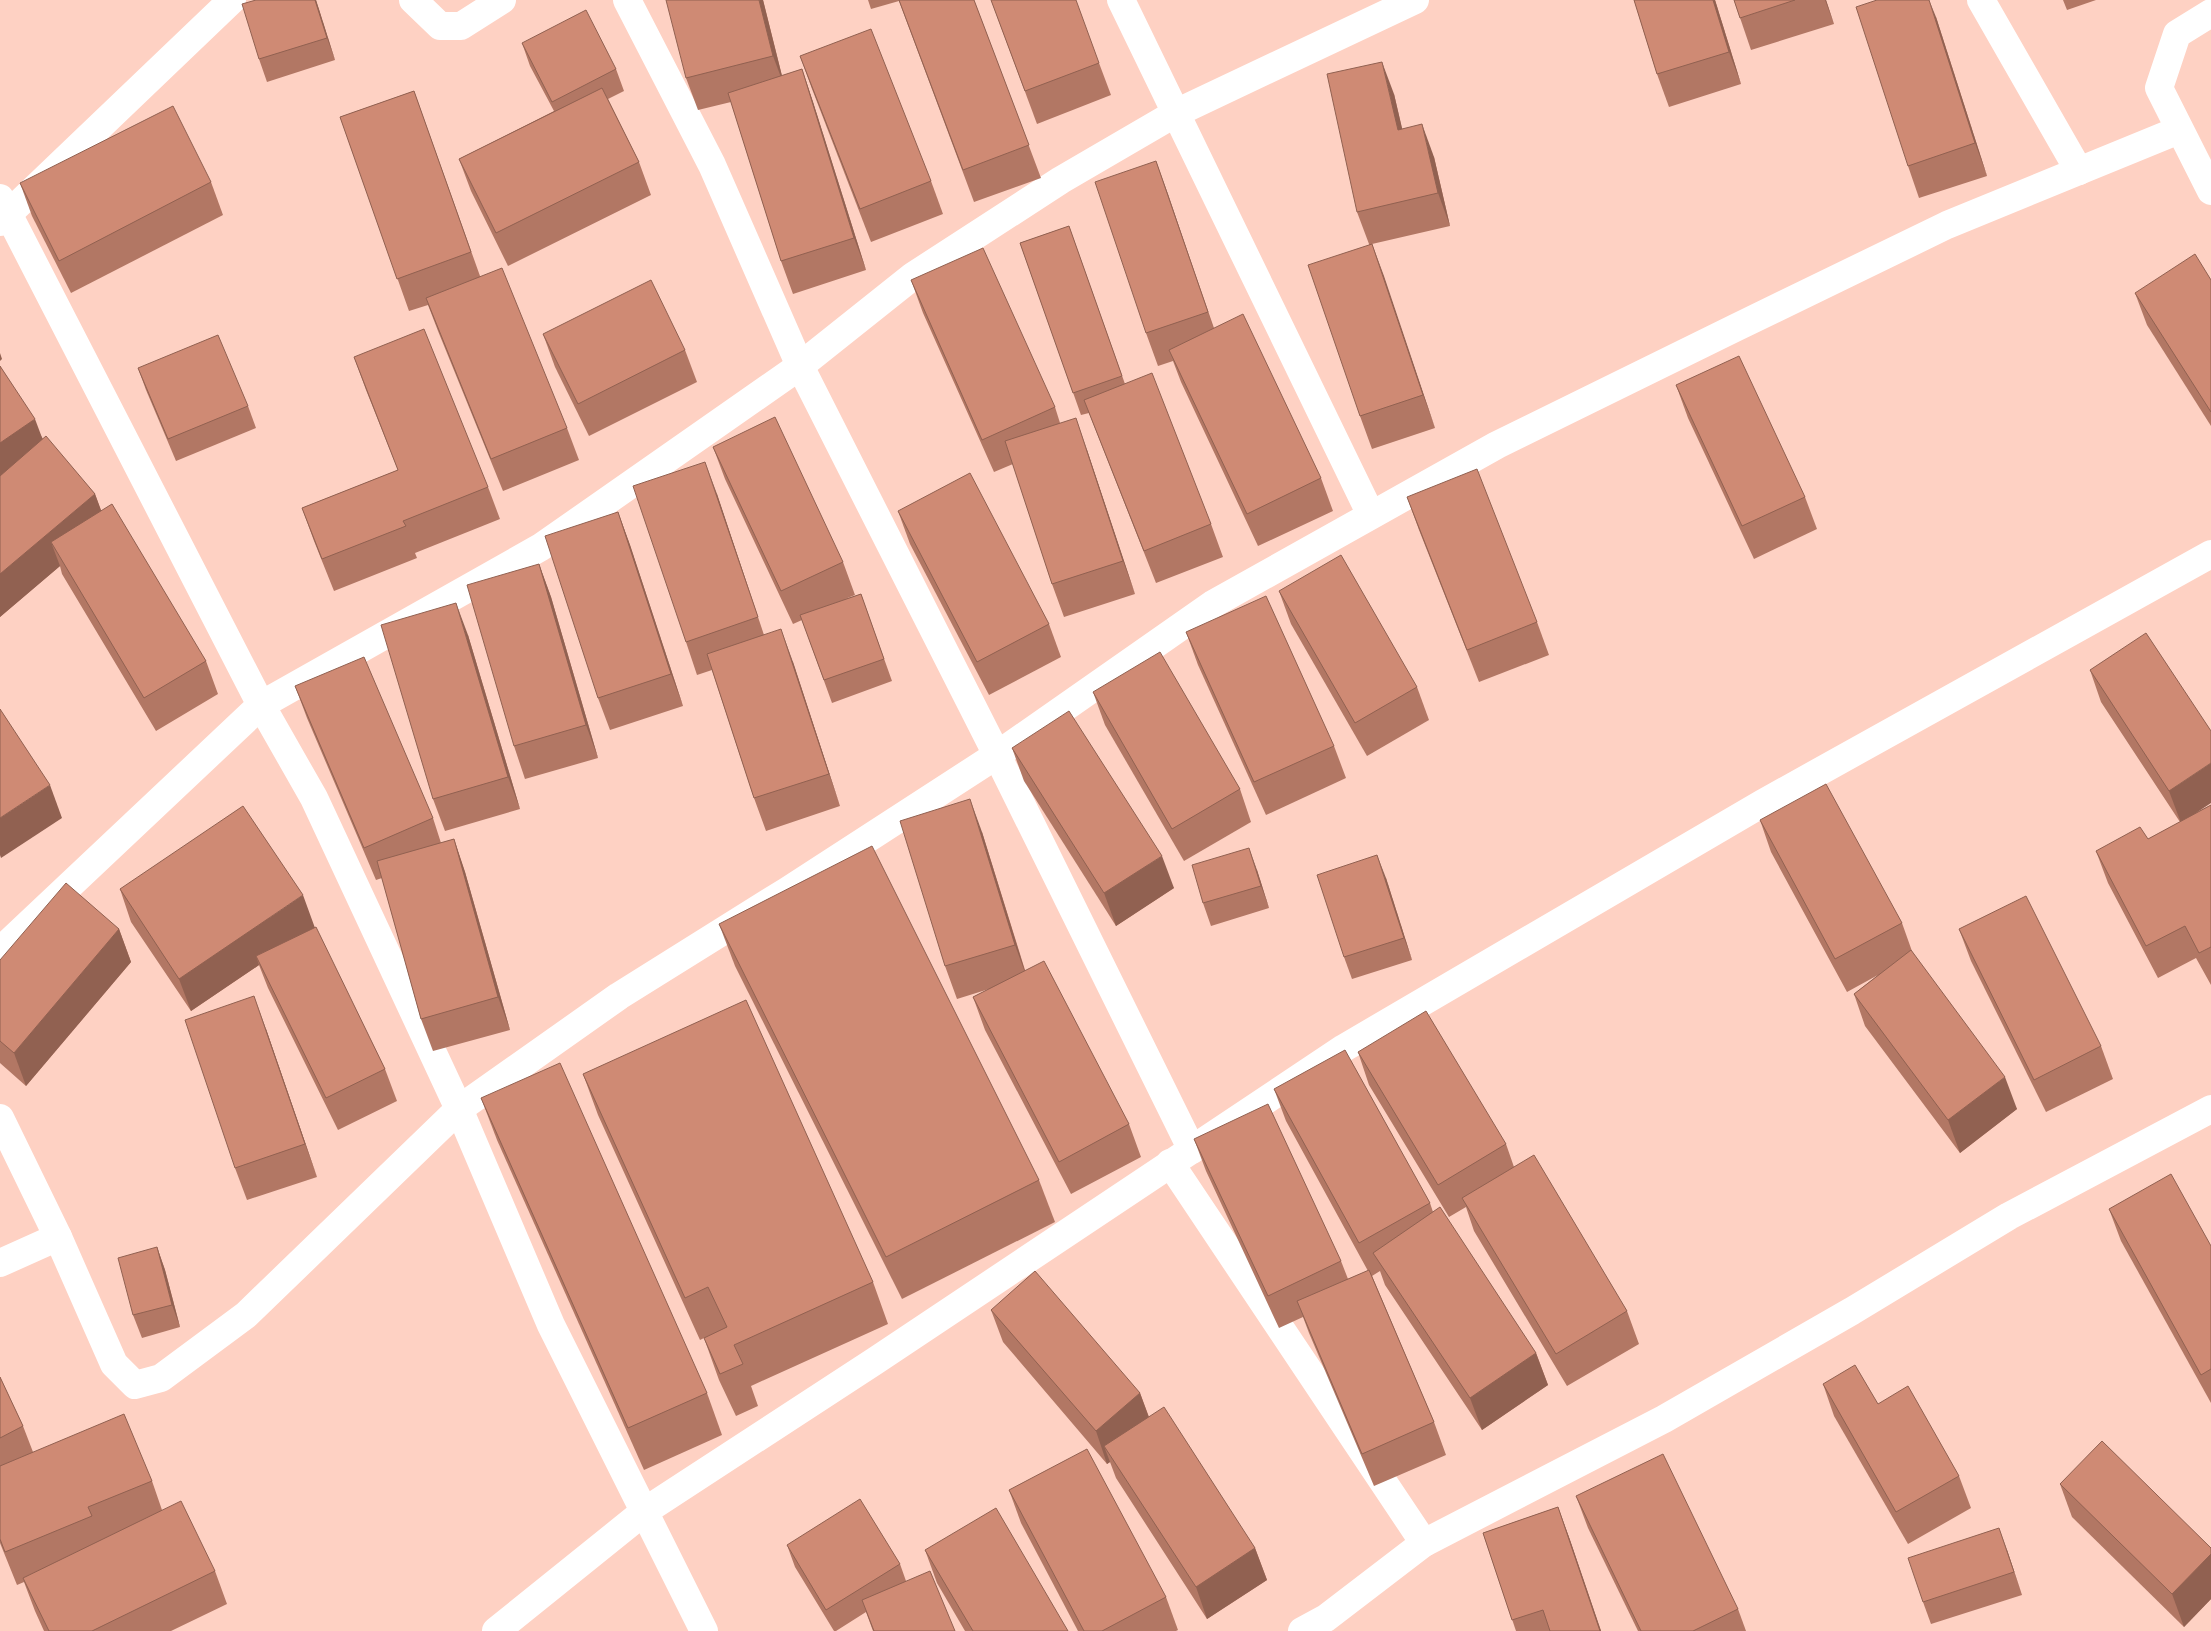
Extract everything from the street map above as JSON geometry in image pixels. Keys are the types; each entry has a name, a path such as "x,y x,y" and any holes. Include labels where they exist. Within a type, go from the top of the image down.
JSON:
{"street":[{"path":"232,0 3,211 261,705 314,798 459,1109 551,1325 704,1631"},
{"path":"413,0 440,26 461,26 502,0"},
{"path":"627,0 712,165 800,366 997,756 1181,1156 1424,1543"},
{"path":"1121,0 1371,515"},
{"path":"0,951 261,705 541,547 800,366 912,276 1061,180 1176,112 1415,0"},
{"path":"1982,0 2079,171"},
{"path":"2211,13 2176,34 2158,88 2211,191"},
{"path":"0,1118 58,1237 114,1364 135,1385 162,1378 246,1315 459,1109 619,996 997,756 1213,604 1497,445 1735,328 1947,225 2179,130"},
{"path":"496,1631 645,1511 875,1361 1344,1048 1763,803 2211,554"},
{"path":"1302,1631 1332,1624 1424,1543 1664,1419 1852,1311 2009,1216 2211,1109"},
{"path":"0,1263 58,1237"}],"building":[{"path":"256,0 315,0 327,38 259,59 242,4"},
{"path":"666,0 759,0 773,56 686,78"},
{"path":"899,0 974,0 1029,145 963,170"},
{"path":"991,0 1076,0 1099,63 1025,91"},
{"path":"1634,0 1713,0 1729,52 1657,74"},
{"path":"1734,0 1795,0 1740,18"},
{"path":"1877,0 1929,0 1975,143 1908,166 1856,7"},
{"path":"586,10 616,69 552,102 522,43"},
{"path":"871,29 931,181 860,209 800,56"},
{"path":"1382,62 1398,130 1422,124 1438,193 1357,212 1327,74"},
{"path":"802,69 854,238 781,261 728,93"},
{"path":"602,88 639,162 496,233 459,159"},
{"path":"414,91 471,252 397,279 340,117"},
{"path":"173,106 211,182 59,261 20,183"},
{"path":"1156,161 1208,312 1146,333 1095,182"},
{"path":"1069,226 1122,376 1073,393 1020,243"},
{"path":"1372,244 1423,395 1360,416 1308,265"},
{"path":"983,248 1055,407 982,440 911,280"},
{"path":"2195,254 2211,280 2211,412 2135,293"},
{"path":"502,268 567,428 491,459 426,298"},
{"path":"651,280 685,350 578,404 543,334"},
{"path":"1243,314 1321,478 1247,514 1169,350"},
{"path":"424,329 488,487 403,521 406,526 322,559 302,508 398,470 354,357"},
{"path":"218,335 248,406 168,439 138,368"},
{"path":"1739,356 1805,497 1742,526 1676,385"},
{"path":"0,366 35,419 0,443"},
{"path":"1152,373 1211,524 1144,551 1084,400"},
{"path":"775,417 843,562 781,591 713,447"},
{"path":"1076,418 1123,561 1052,584 1005,441"},
{"path":"46,436 95,494 0,574 0,476"},
{"path":"705,462 758,617 686,642 633,486"},
{"path":"1477,469 1537,622 1467,650 1407,497"},
{"path":"970,473 1049,624 977,662 898,511"},
{"path":"112,504 206,661 144,698 51,542"},
{"path":"618,512 671,674 598,698 545,536"},
{"path":"1341,555 1417,687 1355,723 1279,591"},
{"path":"539,564 586,725 514,746 467,585"},
{"path":"861,594 884,659 824,680 800,615"},
{"path":"1266,596 1334,746 1254,782 1186,632"},
{"path":"456,603 508,777 433,799 381,625"},
{"path":"781,629 829,774 754,798 707,654"},
{"path":"2146,633 2211,731 2211,763 2169,791 2090,670"},
{"path":"1160,652 1240,789 1172,829 1093,692"},
{"path":"364,657 433,818 364,848 295,686"},
{"path":"0,709 50,785 0,818"},
{"path":"1069,711 1162,856 1104,893 1012,748"},
{"path":"1826,784 1902,923 1835,959 1760,820"},
{"path":"970,799 1015,945 945,966 900,821"},
{"path":"2211,805 2211,947 2199,953 2185,926 2146,946 2096,851 2140,827 2148,839"},
{"path":"243,806 303,895 179,979 120,889"},
{"path":"454,839 498,997 421,1019 377,861"},
{"path":"872,846 1039,1180 886,1257 719,924"},
{"path":"1249,848 1261,886 1203,903 1192,865"},
{"path":"1377,855 1404,938 1344,957 1317,875"},
{"path":"66,883 119,929 14,1053 0,1041 0,960"},
{"path":"2026,896 2101,1046 2034,1080 1959,929"},
{"path":"316,927 385,1069 326,1098 256,956"},
{"path":"1911,950 2005,1077 1948,1120 1854,994"},
{"path":"1044,961 1129,1124 1059,1162 973,997"},
{"path":"254,996 305,1144 235,1168 185,1020"},
{"path":"746,1000 873,1282 734,1345 743,1364 720,1374 704,1338 727,1327 708,1287 685,1298 583,1074"},
{"path":"1426,1011 1506,1144 1438,1185 1358,1052"},
{"path":"1345,1050 1430,1203 1359,1243 1274,1089"},
{"path":"560,1063 707,1393 628,1428 481,1098"},
{"path":"1268,1104 1341,1261 1268,1296 1194,1139"},
{"path":"1534,1155 1627,1311 1556,1354 1462,1198"},
{"path":"2171,1174 2211,1246 2211,1369 2201,1375 2109,1209"},
{"path":"1440,1207 1536,1353 1470,1398 1373,1253"},
{"path":"157,1247 172,1305 133,1315 118,1258"},
{"path":"1369,1270 1434,1422 1362,1454 1297,1301"},
{"path":"1035,1271 1140,1393 1096,1431 991,1310"},
{"path":"1855,1365 1878,1404 1908,1386 1959,1476 1896,1512 1823,1384"},
{"path":"0,1377 23,1426 0,1438"},
{"path":"1164,1407 1255,1548 1196,1587 1104,1446"},
{"path":"124,1414 152,1481 88,1507 92,1516 5,1552 0,1539 0,1466"},
{"path":"2102,1441 2211,1548 2211,1554 2172,1594 2060,1484"},
{"path":"1087,1449 1166,1597 1102,1631 1084,1631 1009,1490"},
{"path":"1663,1454 1738,1609 1693,1631 1641,1631 1576,1496"},
{"path":"860,1499 900,1564 826,1610 787,1545"},
{"path":"181,1501 215,1571 92,1631 49,1631 23,1578"},
{"path":"1558,1507 1600,1631 1550,1631 1543,1610 1512,1620 1483,1533"},
{"path":"996,1508 1068,1631 973,1631 925,1550"},
{"path":"1999,1528 2014,1572 1923,1602 1908,1558"},
{"path":"930,1571 955,1631 874,1631 862,1600"}]}
